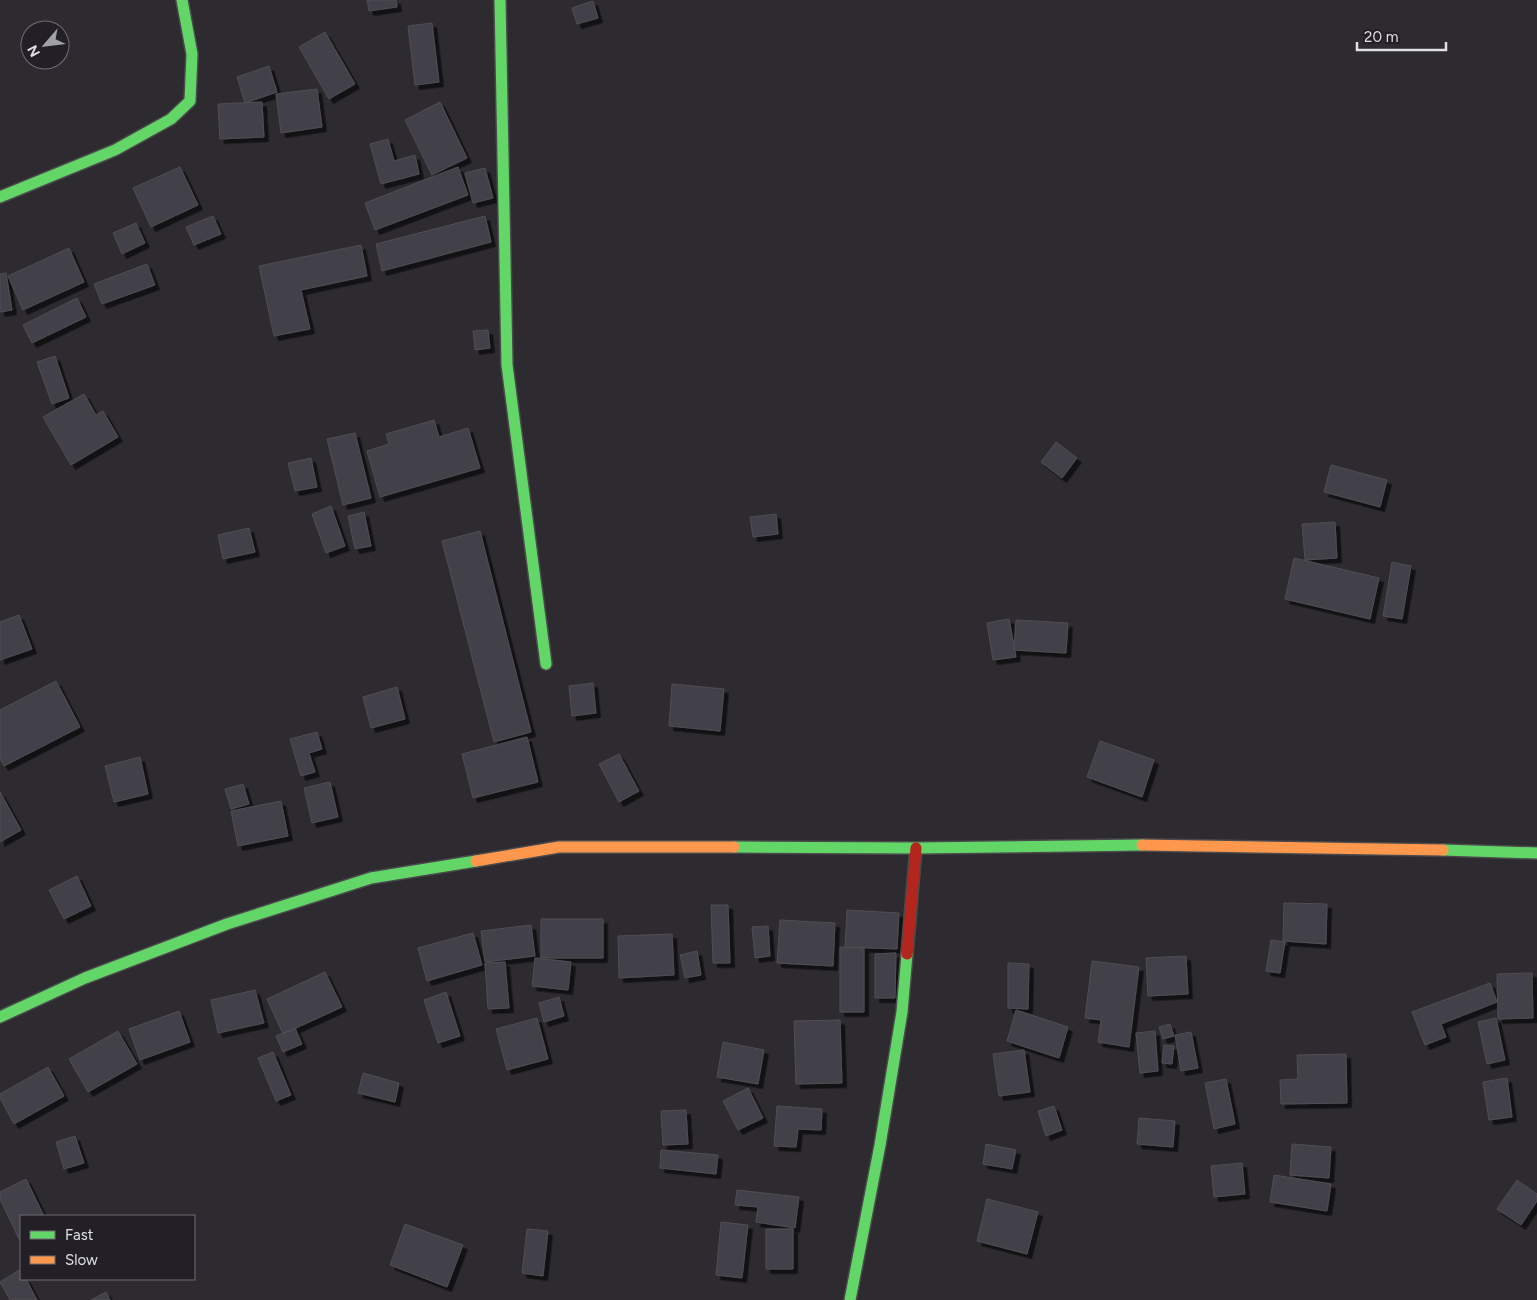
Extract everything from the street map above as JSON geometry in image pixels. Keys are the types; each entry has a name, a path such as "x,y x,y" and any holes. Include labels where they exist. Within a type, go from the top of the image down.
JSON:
{"main road":[{"path":"0,197 115,150 171,119 190,101 192,54 182,0"},
{"path":"500,0 506,365 546,664"},
{"path":"0,1017 85,978 228,924 371,878 559,847 916,848 1131,845 1364,848 1537,853"},
{"path":"850,1300 880,1146 902,1012 916,848"}],"building":[{"path":"367,0 396,0 397,7 369,11"},
{"path":"593,1 598,18 577,24 572,8"},
{"path":"432,23 439,82 415,85 408,26"},
{"path":"325,32 355,84 329,99 299,47"},
{"path":"269,66 277,92 245,103 237,77"},
{"path":"317,89 322,127 281,133 276,94"},
{"path":"262,102 264,137 220,139 218,104"},
{"path":"440,102 467,158 432,175 405,120"},
{"path":"388,139 394,161 415,155 419,174 381,184 370,144"},
{"path":"180,167 198,205 151,227 133,188"},
{"path":"458,167 468,195 375,230 365,203"},
{"path":"485,168 493,198 473,203 465,173"},
{"path":"213,216 221,234 194,245 186,227"},
{"path":"485,216 491,242 382,271 376,244"},
{"path":"136,223 145,243 122,254 113,233"},
{"path":"361,245 367,276 301,290 310,329 274,336 259,266"},
{"path":"69,248 84,282 23,310 8,276"},
{"path":"147,264 155,285 102,304 94,284"},
{"path":"6,273 12,310 0,312 0,274"},
{"path":"77,298 86,317 32,343 23,325"},
{"path":"488,330 490,348 475,350 473,331"},
{"path":"55,356 69,398 52,404 37,362"},
{"path":"84,394 96,415 103,411 118,437 71,465 43,417"},
{"path":"434,420 439,437 468,428 480,468 380,497 367,451 389,444 386,434"},
{"path":"355,433 371,498 343,505 327,439"},
{"path":"1056,442 1077,458 1062,478 1041,462"},
{"path":"311,458 317,487 295,491 288,463"},
{"path":"1331,465 1387,480 1380,507 1324,492"},
{"path":"331,506 345,546 326,553 312,514"},
{"path":"364,512 371,546 355,549 348,516"},
{"path":"776,514 778,534 753,537 750,517"},
{"path":"1335,522 1337,558 1305,560 1302,524"},
{"path":"249,528 255,552 223,559 218,535"},
{"path":"480,531 531,732 494,742 442,541"},
{"path":"1294,558 1379,578 1370,619 1285,599"},
{"path":"1392,562 1411,566 1402,619 1383,616"},
{"path":"19,615 32,649 0,660 0,622"},
{"path":"1009,619 1016,657 993,660 987,623"},
{"path":"1016,620 1068,623 1066,653 1014,650"},
{"path":"56,681 80,727 4,766 0,759 0,710"},
{"path":"593,683 596,713 572,716 569,686"},
{"path":"672,684 724,689 720,731 669,726"},
{"path":"397,687 405,719 371,728 363,697"},
{"path":"317,732 322,749 309,753 315,772 301,776 290,739"},
{"path":"527,737 538,782 473,798 462,754"},
{"path":"1100,741 1154,760 1142,797 1087,777"},
{"path":"619,754 639,791 619,802 599,764"},
{"path":"140,757 148,794 114,802 105,766"},
{"path":"330,782 338,817 312,823 304,788"},
{"path":"243,784 249,804 231,809 225,789"},
{"path":"0,792 21,830 0,842"},
{"path":"281,801 288,836 238,846 231,811"},
{"path":"77,876 91,906 64,919 49,890"},
{"path":"1284,903 1327,904 1326,944 1283,941"},
{"path":"711,905 728,905 730,963 713,963"},
{"path":"847,910 899,913 897,949 845,947"},
{"path":"541,919 603,919 603,958 541,958"},
{"path":"780,920 835,923 833,966 777,963"},
{"path":"531,925 535,956 485,962 481,931"},
{"path":"768,926 770,956 755,958 752,927"},
{"path":"473,933 482,965 427,981 418,948"},
{"path":"672,934 674,975 619,978 618,936"},
{"path":"1271,940 1285,942 1280,973 1266,971"},
{"path":"840,947 864,948 864,1012 840,1012"},
{"path":"697,951 701,975 685,978 680,955"},
{"path":"896,953 895,998 875,998 875,954"},
{"path":"1186,956 1188,994 1148,996 1146,958"},
{"path":"535,958 571,962 568,990 532,986"},
{"path":"1092,961 1139,967 1129,1047 1098,1042 1101,1020 1085,1018"},
{"path":"505,962 509,1008 488,1009 485,963"},
{"path":"1008,963 1029,964 1028,1009 1008,1008"},
{"path":"325,972 342,1007 283,1034 267,999"},
{"path":"1532,973 1533,1018 1498,1019 1497,974"},
{"path":"1490,983 1497,1002 1441,1024 1446,1037 1425,1045 1412,1012"},
{"path":"255,990 264,1023 218,1033 211,1000"},
{"path":"446,992 460,1036 438,1043 424,1000"},
{"path":"559,997 564,1016 544,1022 539,1003"},
{"path":"1016,1010 1068,1027 1059,1058 1007,1041"},
{"path":"179,1011 190,1042 140,1060 129,1029"},
{"path":"537,1018 548,1059 507,1070 496,1029"},
{"path":"1496,1018 1505,1060 1487,1064 1478,1022"},
{"path":"840,1020 842,1083 796,1084 794,1021"},
{"path":"1170,1024 1174,1036 1163,1039 1159,1027"},
{"path":"295,1028 302,1044 283,1052 276,1036"},
{"path":"118,1031 137,1064 88,1092 69,1059"},
{"path":"1155,1031 1158,1071 1140,1073 1136,1033"},
{"path":"1191,1032 1198,1068 1181,1071 1175,1035"},
{"path":"723,1042 764,1050 758,1084 717,1077"},
{"path":"1164,1045 1174,1046 1172,1064 1162,1063"},
{"path":"1024,1050 1030,1092 999,1096 993,1054"},
{"path":"273,1052 291,1095 276,1101 258,1058"},
{"path":"1346,1054 1347,1103 1281,1104 1280,1080 1298,1079 1297,1055"},
{"path":"48,1067 64,1096 14,1124 0,1098 0,1094"},
{"path":"363,1073 399,1083 395,1102 358,1093"},
{"path":"1507,1078 1512,1117 1489,1120 1483,1082"},
{"path":"1226,1079 1235,1124 1214,1129 1205,1083"},
{"path":"748,1088 763,1118 738,1130 723,1101"},
{"path":"777,1106 822,1109 821,1130 798,1129 796,1147 774,1146"},
{"path":"1054,1106 1062,1130 1046,1136 1038,1111"},
{"path":"686,1110 688,1144 663,1145 661,1111"},
{"path":"1139,1118 1175,1121 1173,1147 1137,1144"},
{"path":"75,1136 84,1163 64,1169 56,1142"},
{"path":"986,1144 1016,1150 1012,1169 983,1164"},
{"path":"1292,1144 1331,1147 1329,1178 1290,1175"},
{"path":"661,1150 718,1155 716,1174 660,1168"},
{"path":"1242,1163 1245,1194 1214,1197 1211,1166"},
{"path":"1274,1175 1331,1184 1327,1211 1270,1202"},
{"path":"26,1179 44,1215 20,1215 19,1239 0,1199 0,1192"},
{"path":"1517,1180 1537,1194 1537,1201 1521,1225 1497,1209"},
{"path":"737,1190 799,1197 795,1228 756,1222 758,1207 735,1205"},
{"path":"987,1199 1038,1212 1027,1254 977,1241"},
{"path":"721,1222 748,1225 742,1278 716,1275"},
{"path":"405,1224 463,1245 447,1287 390,1265"},
{"path":"527,1229 548,1231 543,1276 522,1273"},
{"path":"766,1229 793,1229 793,1269 766,1269"},
{"path":"20,1270 20,1280 27,1280 37,1300 10,1300 0,1282"},
{"path":"106,1292 110,1300 91,1300"}],"traffic: fast":[{"path":"0,197 115,150 171,119 190,101 192,54 182,0"},
{"path":"500,0 507,365 546,664"},
{"path":"734,847 916,848 1142,845"},
{"path":"1443,850 1537,853"},
{"path":"0,1017 85,978 227,924 371,878 476,861"},
{"path":"850,1300 880,1145 902,1012 907,954"}],"traffic: slow":[{"path":"1142,845 1443,850"},
{"path":"476,861 559,847 734,847"}],"traffic: jam":[{"path":"907,954 916,848"}]}
